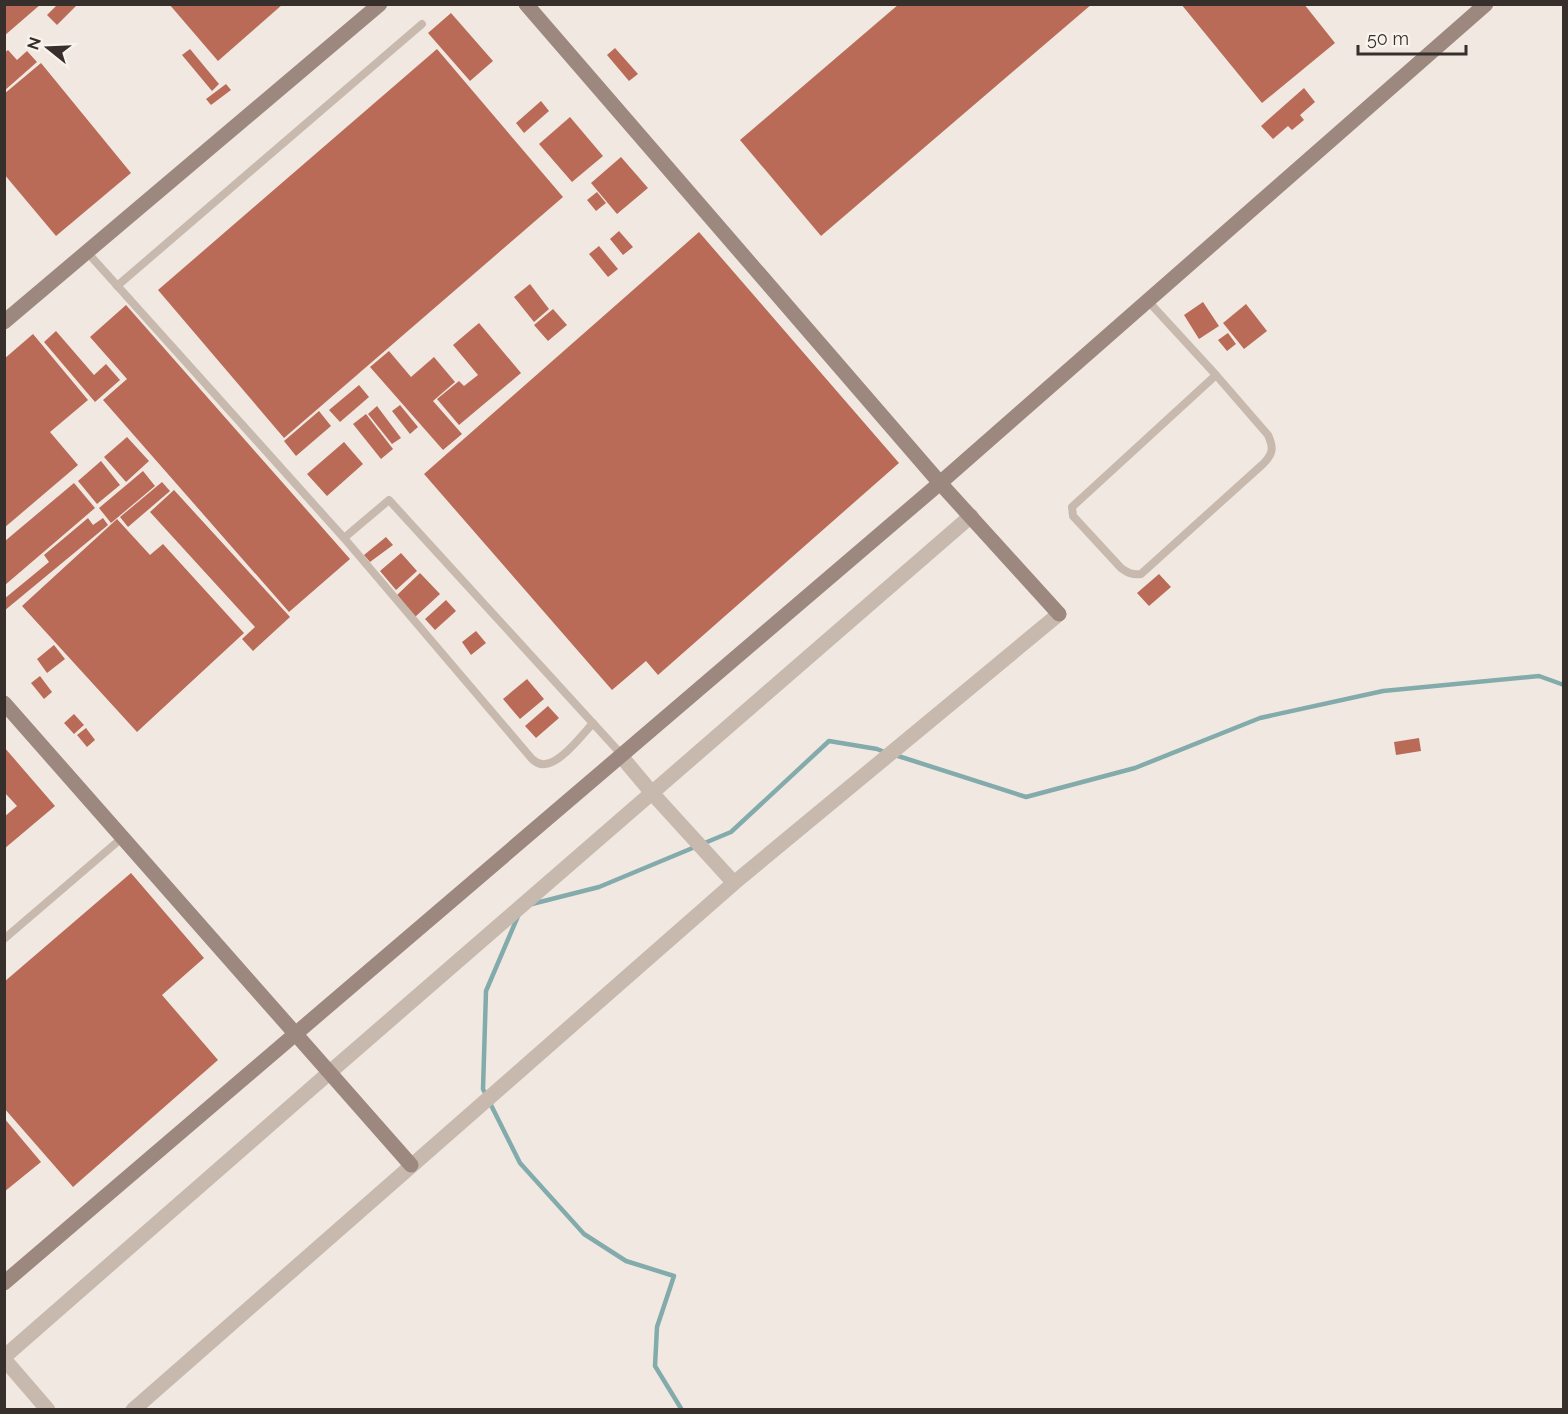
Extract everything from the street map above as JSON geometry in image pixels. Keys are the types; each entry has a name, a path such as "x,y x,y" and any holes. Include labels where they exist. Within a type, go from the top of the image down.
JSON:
{"street":[{"path":"4,322 380,4"},
{"path":"133,1410 734,883 1059,614 940,483 526,4"},
{"path":"4,1283 940,483 1486,4"},
{"path":"48,1410 4,1358 971,516"},
{"path":"4,703 411,1165"},
{"path":"622,755 652,793 734,883"}],"lane":[{"path":"117,286 422,24"},
{"path":"87,252 344,538 537,763 553,762 593,723"},
{"path":"1148,301 1216,375 1268,435 1273,451 1263,464 1142,574 1129,573 1121,568 1073,516 1072,507 1216,375"},
{"path":"344,538 388,500 622,755"},
{"path":"4,939 123,837"}],"building":[{"path":"4,4 41,4 4,36"},
{"path":"58,4 78,4 57,25 47,15"},
{"path":"169,4 283,4 218,61"},
{"path":"899,4 1092,4 821,236 740,140"},
{"path":"1181,4 1304,4 1335,43 1262,103"},
{"path":"451,13 493,61 470,81 428,33"},
{"path":"615,48 638,74 629,81 607,55"},
{"path":"190,49 219,84 212,91 182,55"},
{"path":"437,49 563,197 284,438 158,290"},
{"path":"8,50 17,60 27,51 37,62 4,91 4,53"},
{"path":"41,63 131,173 56,236 4,174 4,94"},
{"path":"226,84 231,90 211,105 206,99"},
{"path":"1304,88 1315,102 1300,115 1304,120 1292,130 1288,126 1273,139 1261,126"},
{"path":"541,101 549,111 524,133 516,123"},
{"path":"570,117 603,156 572,182 539,144"},
{"path":"621,157 648,188 617,214 591,183"},
{"path":"597,192 606,203 596,211 587,200"},
{"path":"619,231 633,247 623,255 610,239"},
{"path":"699,232 899,463 658,675 646,661 612,690 424,474"},
{"path":"599,246 618,269 608,277 589,254"},
{"path":"530,284 549,309 534,322 514,297"},
{"path":"1203,302 1219,326 1199,339 1184,315"},
{"path":"1246,304 1267,331 1244,349 1223,323"},
{"path":"126,305 350,559 289,612 103,400 127,379 90,337"},
{"path":"553,309 567,325 548,341 534,325"},
{"path":"479,323 521,373 459,425 437,399 459,381 464,386 478,375 453,345"},
{"path":"56,331 94,375 106,364 120,380 95,402 44,342"},
{"path":"1228,333 1236,344 1227,351 1218,340"},
{"path":"33,334 88,400 50,432 78,465 4,528 4,359"},
{"path":"389,351 411,377 434,357 455,382 433,401 462,434 443,450 370,367"},
{"path":"359,385 369,397 340,422 329,410"},
{"path":"400,405 418,427 410,434 392,411"},
{"path":"377,406 401,438 392,444 368,414"},
{"path":"319,411 331,426 296,456 284,441"},
{"path":"366,414 393,449 381,459 353,424"},
{"path":"127,437 149,461 126,482 104,457"},
{"path":"344,442 363,464 327,496 307,474"},
{"path":"101,461 120,485 97,504 78,481"},
{"path":"143,471 155,486 111,523 99,508"},
{"path":"162,482 170,491 128,527 120,517"},
{"path":"74,483 95,508 5,585 5,541"},
{"path":"174,490 290,617 253,651 242,639 255,627 150,512"},
{"path":"88,518 93,525 103,518 108,525 4,611 4,599 49,562 44,555"},
{"path":"117,519 150,555 163,544 244,633 137,732 22,606"},
{"path":"386,537 393,545 370,562 364,555"},
{"path":"401,553 417,571 396,590 380,571"},
{"path":"420,573 440,594 415,617 396,596"},
{"path":"1159,574 1171,587 1149,606 1137,593"},
{"path":"446,600 456,611 435,630 425,619"},
{"path":"476,631 486,643 471,655 462,642"},
{"path":"54,645 65,659 47,673 37,659"},
{"path":"40,676 52,692 44,699 31,683"},
{"path":"527,679 544,699 520,719 503,699"},
{"path":"548,706 559,718 536,738 525,726"},
{"path":"74,714 84,725 74,734 64,723"},
{"path":"86,728 95,740 87,747 77,735"},
{"path":"1419,738 1421,751 1396,755 1394,742"},
{"path":"4,747 55,806 4,849 4,817 17,806 4,792"},
{"path":"131,873 204,958 162,995 218,1060 73,1187 4,1108 4,982"},
{"path":"4,1118 41,1162 4,1192"}],"waterway":[{"path":"895,755 1026,797 1135,768 1260,718 1383,691 1539,676 1564,685"},
{"path":"532,904 599,887 731,832 829,741 877,749 887,753"},
{"path":"518,916 486,991 483,1089 520,1163 584,1234 626,1261 674,1276 657,1327 655,1366 682,1410"}]}
